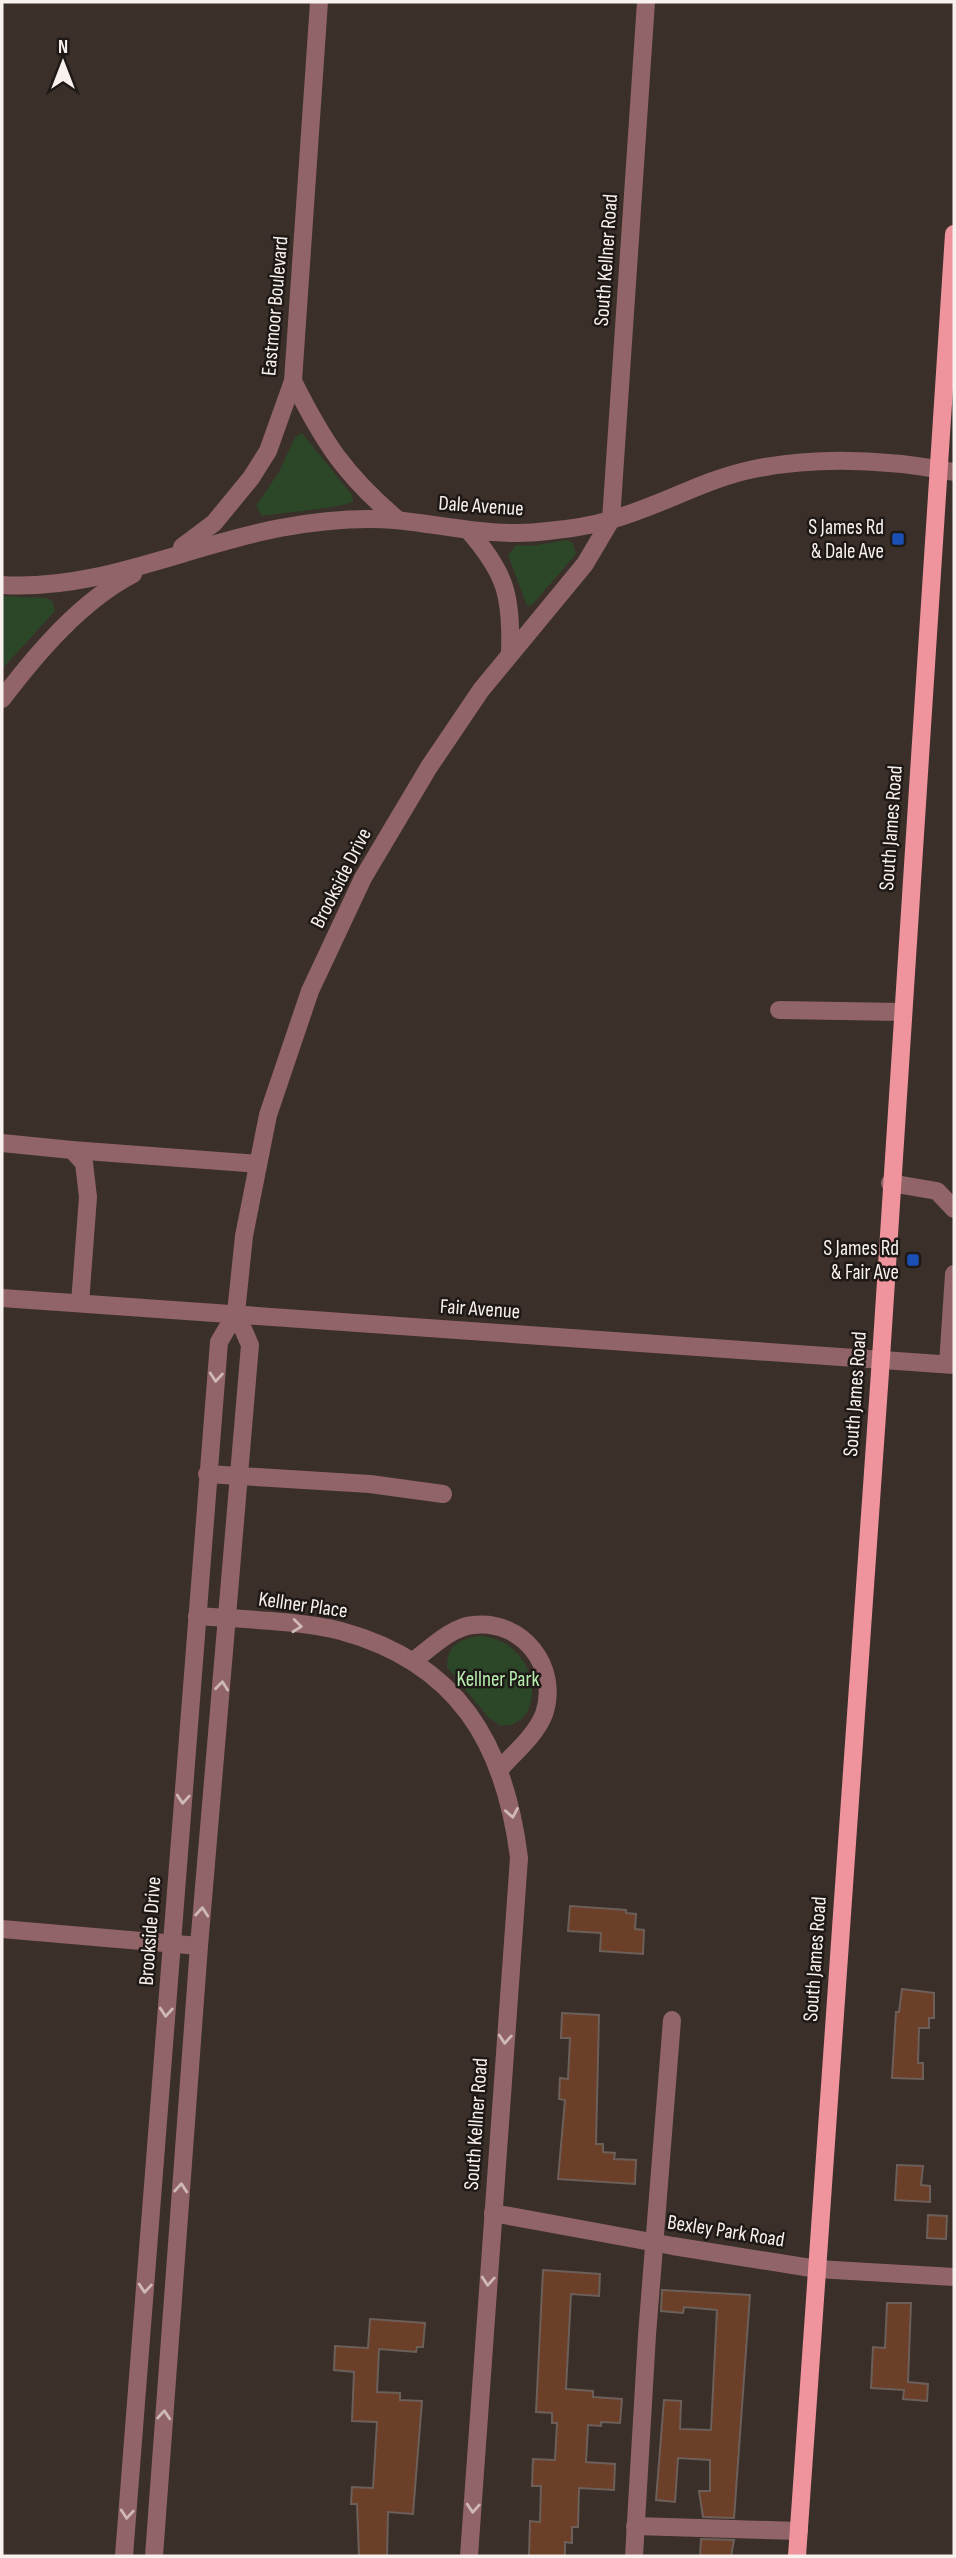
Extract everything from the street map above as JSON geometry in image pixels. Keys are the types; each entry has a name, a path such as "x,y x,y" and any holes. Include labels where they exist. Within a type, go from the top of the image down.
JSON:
{"main road":[{"name":"South James Road","path":"797,2556 881,1358 902,1012 946,471 954,234"}],"street":[{"name":"Eastmoor Boulevard","path":"2,699 48,644 86,607 128,576 161,559 214,523 251,478 268,451 293,381 319,2"},
{"name":"South Kellner Road","path":"611,520 646,2"},
{"path":"293,381 337,461 369,496 398,520"},
{"name":"Dale Avenue","path":"2,585 40,588 91,580 221,540 324,521 398,520 468,530 545,532 611,520 688,489 754,469 851,462 903,463 946,471"},
{"name":"Brookside Drive","path":"124,2556 219,1342 236,1313 244,1236 268,1115 310,991 363,878 429,767 510,652 585,564 611,520"},
{"path":"468,530 492,558 504,580 512,612 510,652"},
{"path":"779,1010 902,1012"},
{"path":"2,1143 258,1164"},
{"path":"72,1150 83,1163 88,1197 80,1303"},
{"path":"890,1183 937,1191 954,1209"},
{"path":"951,1364 954,1274"},
{"name":"Fair Avenue","path":"2,1298 951,1364"},
{"name":"Brookside Drive","path":"154,2556 199,1946 229,1618 237,1476 250,1345 236,1313"},
{"path":"207,1474 370,1484 443,1494"},
{"name":"Kellner Place","path":"197,1616 338,1630 413,1661 463,1707"},
{"path":"413,1661 439,1642 470,1625 502,1628 532,1647 545,1668 548,1682 544,1714 534,1731 500,1769"},
{"name":"South Kellner Road","path":"463,1707 487,1741 500,1769 509,1799 519,1858 470,2556"},
{"path":"186,1762 214,1765"},
{"path":"2,1929 199,1946"},
{"path":"634,2556 653,2243 672,2020"},
{"name":"Bexley Park Road","path":"493,2213 653,2243 817,2269 954,2277"},
{"path":"148,2241 177,2244"},
{"path":"131,2462 160,2464"},
{"path":"635,2526 799,2530"}],"green space":[{"path":"302,433 352,495 353,501 325,508 262,516 256,506 279,472 295,437"},
{"path":"567,540 573,543 576,554 532,605 527,606 508,555 516,545 530,546"},
{"path":"2,596 46,598 53,602 55,611 2,669"},
{"name":"Kellner Park","path":"480,1636 500,1641 516,1652 526,1666 532,1699 527,1713 516,1722 501,1726 488,1717 447,1667 449,1653 456,1644"}],"building":[{"path":"570,1906 626,1910 626,1913 636,1914 635,1929 644,1930 643,1954 600,1951 601,1933 568,1931"},
{"path":"902,1989 934,1993 934,2018 929,2018 929,2028 919,2028 918,2063 923,2063 923,2079 892,2078 896,2012 899,2012"},
{"path":"562,2013 599,2015 596,2144 603,2144 603,2152 615,2153 614,2159 636,2160 635,2184 558,2179 565,2100 559,2099 560,2078 568,2079 570,2038 561,2038"},
{"path":"897,2165 923,2166 921,2185 930,2186 930,2202 895,2200"},
{"path":"928,2215 947,2216 946,2239 927,2238"},
{"path":"543,2270 600,2274 599,2296 571,2294 566,2389 593,2391 593,2397 622,2399 620,2423 601,2422 601,2426 588,2425 586,2462 615,2464 614,2490 579,2488 578,2527 572,2527 572,2543 565,2542 565,2556 529,2556 530,2521 540,2522 541,2486 532,2486 533,2459 555,2460 557,2423 552,2423 552,2413 536,2412"},
{"path":"662,2290 750,2295 734,2518 703,2517 699,2491 710,2491 710,2460 678,2458 675,2502 656,2500 664,2400 681,2401 680,2429 711,2430 717,2310 684,2307 683,2313 661,2311"},
{"path":"887,2303 911,2303 908,2382 928,2384 927,2401 903,2399 904,2390 871,2388 873,2347 885,2348"},
{"path":"370,2319 425,2323 423,2347 417,2347 416,2352 379,2349 377,2392 400,2393 400,2400 422,2401 413,2514 388,2512 387,2556 359,2556 357,2504 351,2504 352,2487 373,2488 377,2422 352,2421 354,2372 334,2370 335,2346 368,2348"},
{"path":"701,2539 734,2540 731,2556 700,2556"}],"place":[{"name":"S James Rd & Dale Ave","path":"898,539"},
{"name":"S James Rd & Fair Ave","path":"913,1260"}]}
